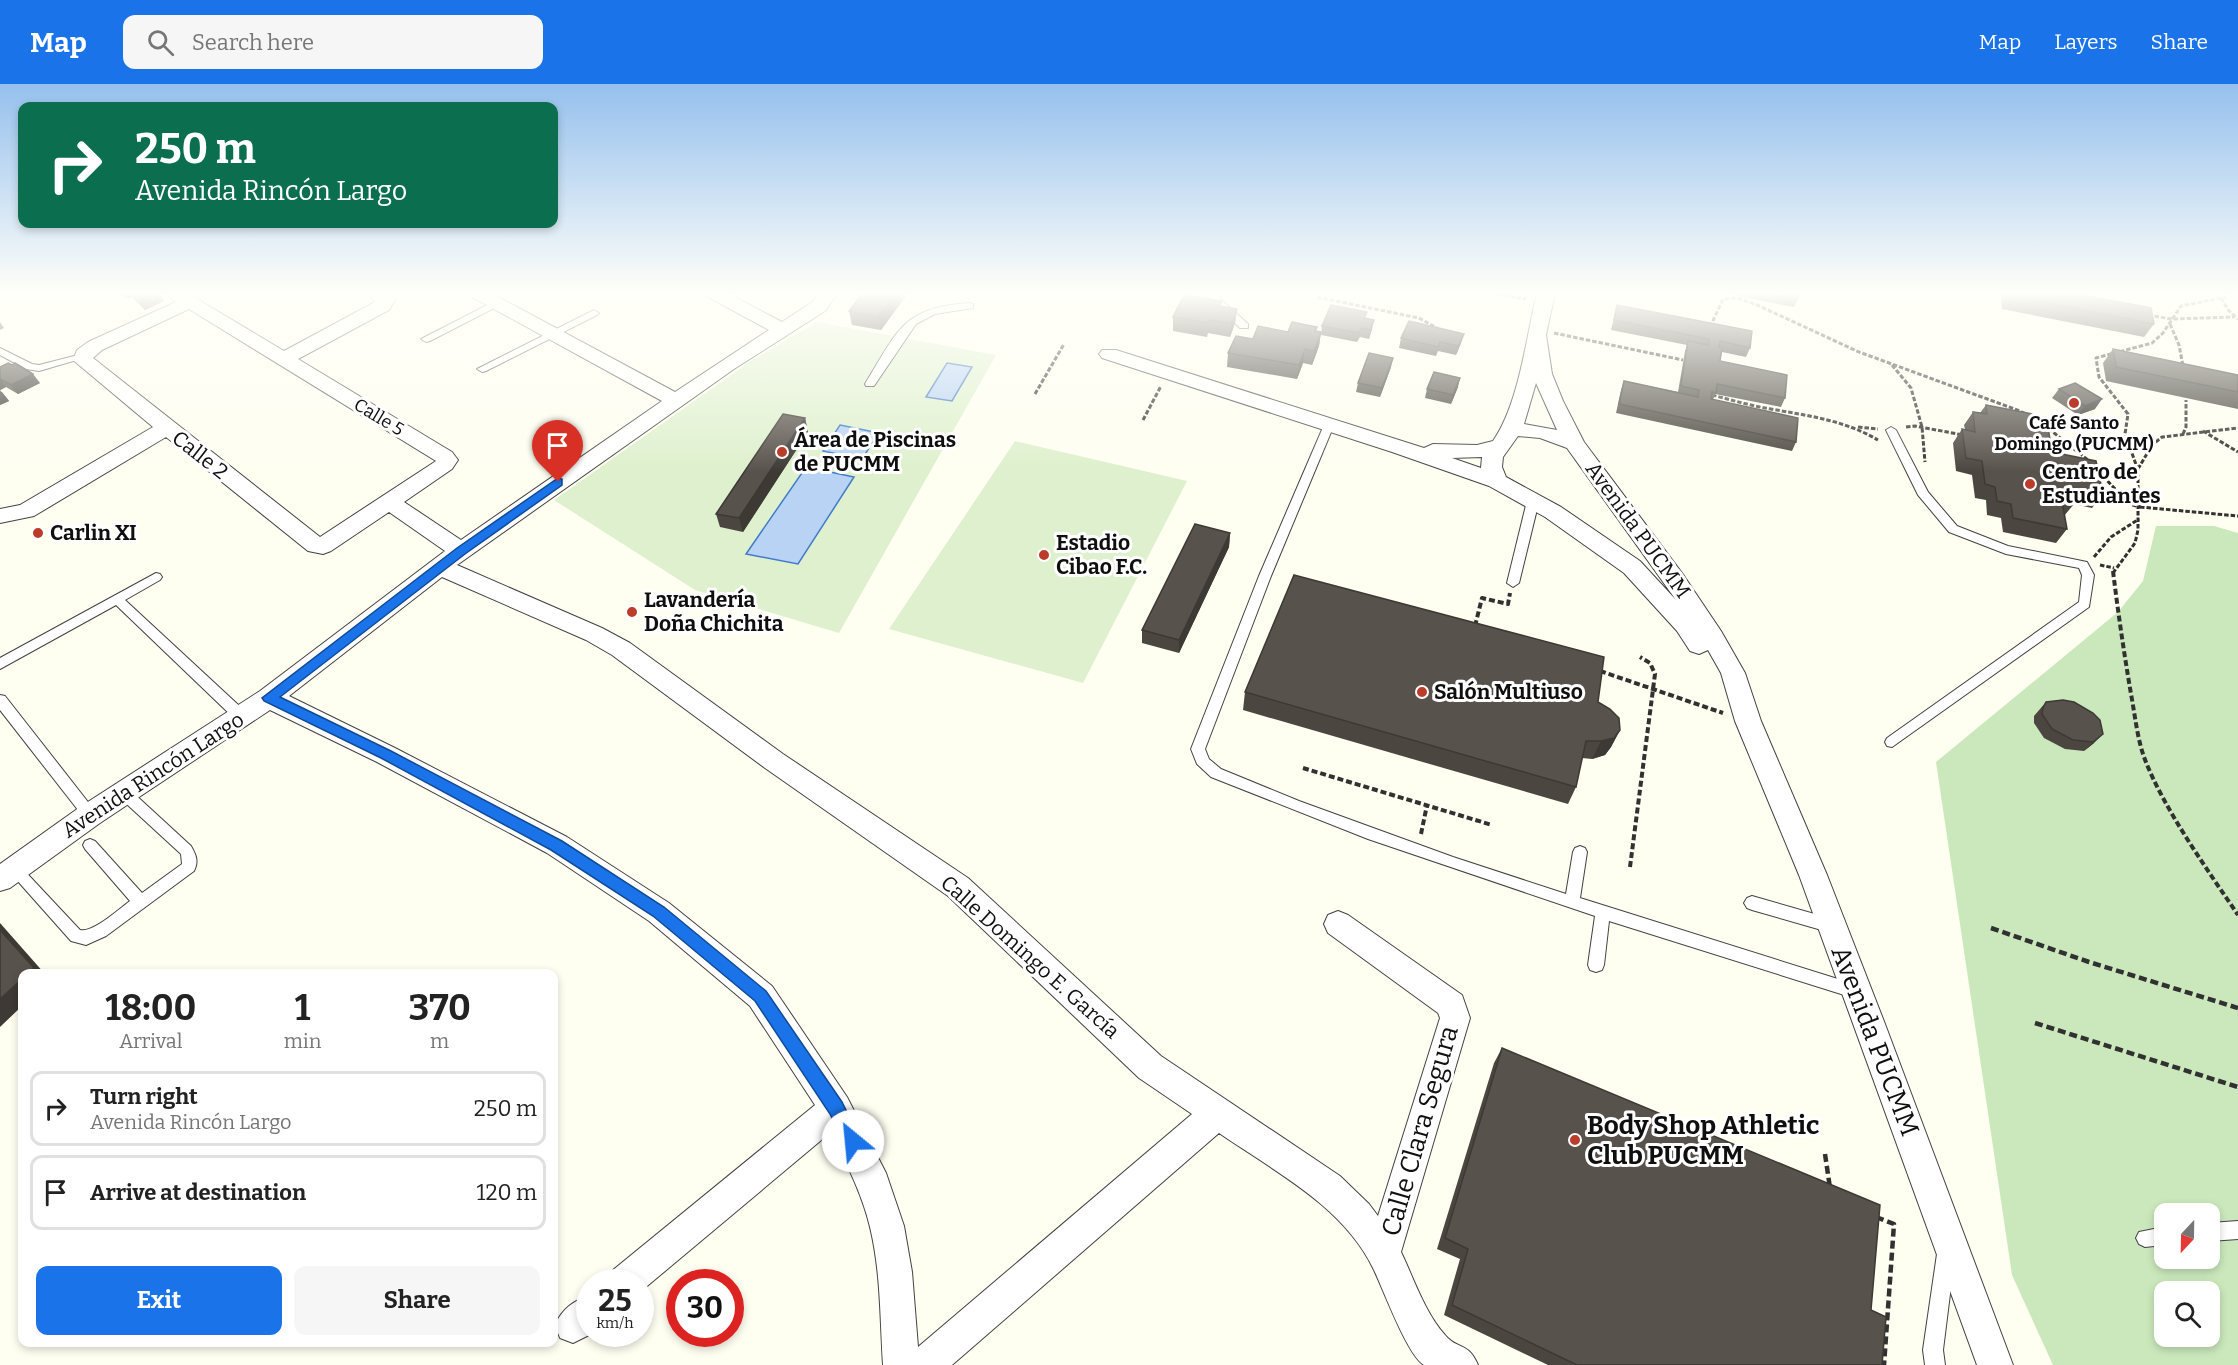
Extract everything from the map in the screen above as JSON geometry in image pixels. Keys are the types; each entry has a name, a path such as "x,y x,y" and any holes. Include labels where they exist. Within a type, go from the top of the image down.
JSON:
{"street":[{"path":"82,357 87,353"},
{"name":"Calle 5","path":"273,353 445,457 447,460 445,464 389,502"},
{"path":"283,359 295,353"},
{"path":"589,353 676,400"},
{"name":"Avenida Rincón Largo","path":"7,874 90,815 269,698 451,559 746,353"},
{"name":"Avenida PUCMM","path":"1533,353 1520,409 1507,438 1492,457 1491,467 1497,481 1553,512 1632,567 1685,625 1748,721"},
{"name":"Avenida PUCMM","path":"1540,353 1542,374 1574,443 1674,579 1713,637 1733,673 1748,721 1857,992 1995,1365"},
{"path":"1108,354 1399,447 1497,481"},
{"name":"Calle 2","path":"82,357 166,428 316,546 322,546 389,502"},
{"path":"0,516 26,511 166,428"},
{"path":"1399,447 1444,452 1478,452 1507,438 1543,432 1574,443"},
{"name":"Calle Domingo E. García","path":"389,502 451,559 621,649 774,762 957,887 1150,1067 1328,1188 1357,1216 1384,1253 1420,1330 1432,1350 1460,1365"},
{"path":"269,698 386,754 556,845 659,912 761,996 836,1108 869,1173 887,1226 895,1272 901,1365"},
{"name":"Calle Clara Segura","path":"1338,924 1451,1005 1455,1018 1384,1253"},
{"path":"641,1269 836,1108"},
{"path":"924,1365 1218,1113"}],"lane":[{"path":"3,353 22,363 39,368 82,357"},
{"path":"482,369 514,353"},
{"path":"870,384 891,353"},
{"path":"7,370 22,363"},
{"path":"1329,425 1218,694 1198,749 1199,758 1216,773 1297,808 1445,862 1857,992"},
{"path":"1892,430 1914,479 1924,495 1953,529 2006,550 2083,565 2088,575 2085,604 1892,742"},
{"path":"1513,583 1533,501"},
{"path":"0,664 156,577"},
{"path":"117,599 242,717"},
{"path":"0,700 90,815"},
{"path":"7,874 76,936 86,938 101,931 189,867 190,858 186,850 124,793"},
{"path":"90,845 141,903"},
{"path":"1572,901 1580,852"},
{"path":"1752,903 1832,926"},
{"path":"1596,965 1603,912"},
{"path":"2220,1231 2238,1230"},
{"path":"1935,1365 1933,1350 1948,1237"},
{"path":"2145,1238 2154,1237"}],"path":[{"path":"1035,394 1059,353"},
{"path":"1644,353 1683,360"},
{"path":"1863,353 2007,405 2038,420 2088,460 2119,493 2140,507"},
{"path":"2115,353 2096,358 2099,377 2128,414 2125,434 2138,470 2140,507 2135,543 2113,571 2139,740 2160,791 2205,866 2238,915"},
{"path":"2180,353 2183,367"},
{"path":"1891,364 1911,388 1922,428 1923,451 1929,470"},
{"path":"1143,420 1168,372"},
{"path":"2182,435 2186,428 2186,400"},
{"path":"2138,470 2152,445 2162,437 2238,428"},
{"path":"2203,431 2238,452"},
{"path":"2089,492 2140,507 2238,516"},
{"path":"2090,563 2111,537 2139,519"},
{"path":"1472,636 1482,598 1508,604 1513,583"},
{"path":"1630,867 1654,669 1640,657"},
{"path":"1597,670 1748,721"},
{"path":"1303,768 1492,825"},
{"path":"1427,805 1419,833 1430,836"},
{"path":"1990,928 2089,962 2238,1008"},
{"path":"2035,1023 2238,1087"},
{"path":"1825,1154 1831,1199"},
{"path":"1873,1216 1894,1224 1884,1364 1891,1365"}],"green space":[{"name":"Área de Piscinas de PUCMM","path":"765,353 984,353 996,355 839,633 695,590 554,500"},
{"name":"Estadio Cibao F.C.","path":"1015,441 1187,481 1083,683 889,629"},
{"path":"2156,526 2214,526 2238,533 2238,1365 2053,1365 2012,1275 1936,762 2118,612 2143,581"}],"water":[{"path":"947,363 972,367 952,401 926,397"},
{"path":"840,425 879,433 862,459 823,451"},
{"path":"806,467 854,477 798,564 746,554"}],"building":[{"path":"1228,353 1304,353 1299,365"},
{"path":"1369,353 1393,358 1382,388 1358,383"},
{"path":"1686,353 1721,353 1720,361 1787,375 1785,398 1717,384 1716,393 1712,392 1711,399 1798,418 1796,442 1619,404 1624,381 1698,397 1699,390 1681,386"},
{"path":"2114,353 2131,353 2238,375 2238,392 2116,367"},
{"path":"8,363 12,365 15,363 33,374 11,385 0,379 0,367"},
{"path":"1434,372 1460,378 1453,395 1427,389"},
{"path":"2075,383 2102,399 2085,406 2059,389"},
{"name":"Centro de Estudiantes","path":"1986,405 2032,414 2034,425 2048,427 2052,452 2096,461 2103,494 2071,488 2074,503 2062,501 2067,529 2013,518 2011,504 1997,501 1995,487 1985,484 1982,461 1966,458 1962,429 1975,432 1973,412 1987,414"},
{"path":"783,414 805,418 739,518 716,514"},
{"path":"1195,524 1230,533 1179,640 1142,630"},
{"name":"Salón Multiuso","path":"1294,575 1604,657 1598,702 1619,718 1620,730 1614,738 1586,741 1576,787 1245,692"},
{"path":"2063,700 2074,702 2093,713 2100,720 2103,734 2093,742 2073,740 2052,729 2042,714 2043,708 2046,702"},
{"path":"0,930 34,968 18,969 18,983 0,999"},
{"name":"Body Shop Athletic Club PUCMM","path":"1502,1048 1880,1205 1871,1310 1886,1317 1882,1365 1577,1365 1452,1305 1468,1249 1445,1238"}],"place":[{"name":"Café Santo Domingo (PUCMM)","path":"2074,403"},
{"name":"Área de Piscinas de PUCMM","path":"782,452"},
{"name":"Centro de Estudiantes","path":"2030,484"},
{"name":"Carlin XI","path":"38,533"},
{"name":"Estadio Cibao F.C.","path":"1044,555"},
{"name":"Lavandería Doña Chichita","path":"632,612"},
{"name":"Salón Multiuso","path":"1422,692"},
{"name":"Body Shop Athletic Club PUCMM","path":"1575,1140"}],"route":[{"path":"558,482 461,551 269,698 386,754 556,845 659,912 761,996 836,1108 853,1141"}]}
